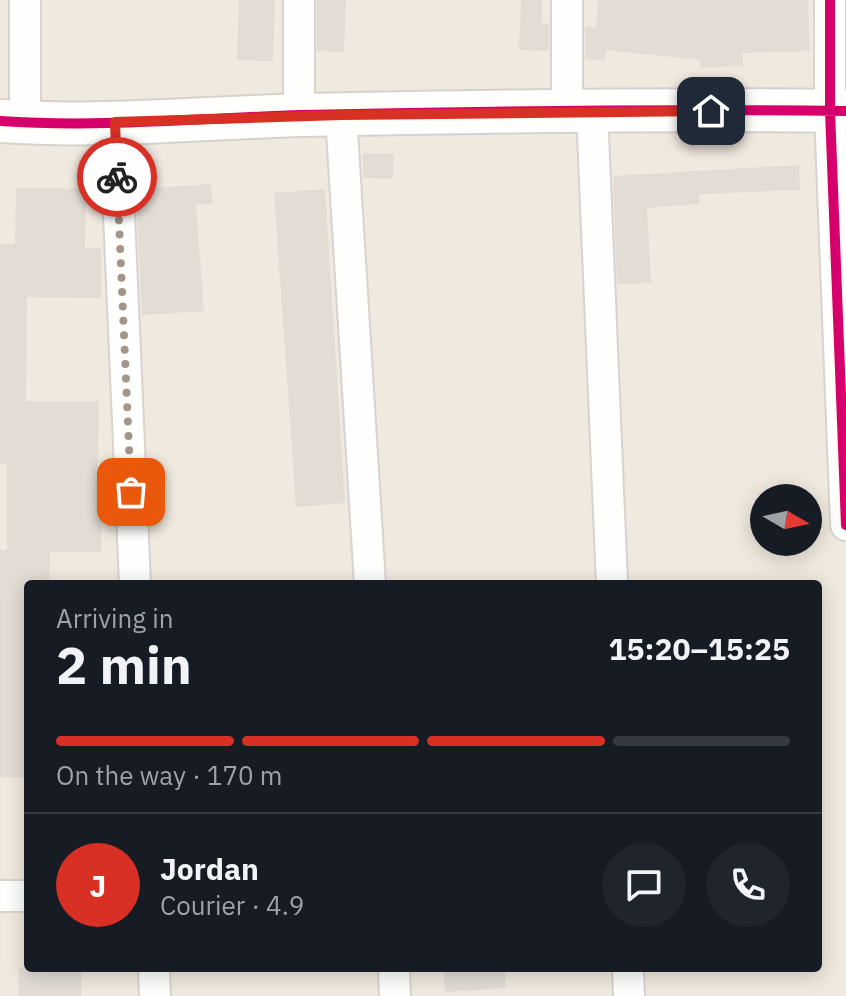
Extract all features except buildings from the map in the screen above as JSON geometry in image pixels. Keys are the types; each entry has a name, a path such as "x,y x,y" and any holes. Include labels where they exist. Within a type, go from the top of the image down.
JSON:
{"street":[{"path":"25,0 13,122 579,111 838,111"},
{"path":"299,0 299,115"},
{"path":"567,0 579,111 612,580"},
{"path":"830,0 838,111 846,525"},
{"path":"341,115 370,580"},
{"path":"115,122 135,580"},
{"path":"0,896 24,896"},
{"path":"154,972 155,996"},
{"path":"394,972 395,996"},
{"path":"628,972 629,996"}],"shaded area":[{"path":"0,0 846,0 846,996 0,996"}],"cycle path":[{"path":"830,0 830,111 846,525"},
{"path":"0,121 113,123 506,111 846,111"}],"way so far":[{"path":"117,177 131,492"}],"route":[{"path":"117,177 115,122 341,115 711,111"}]}
